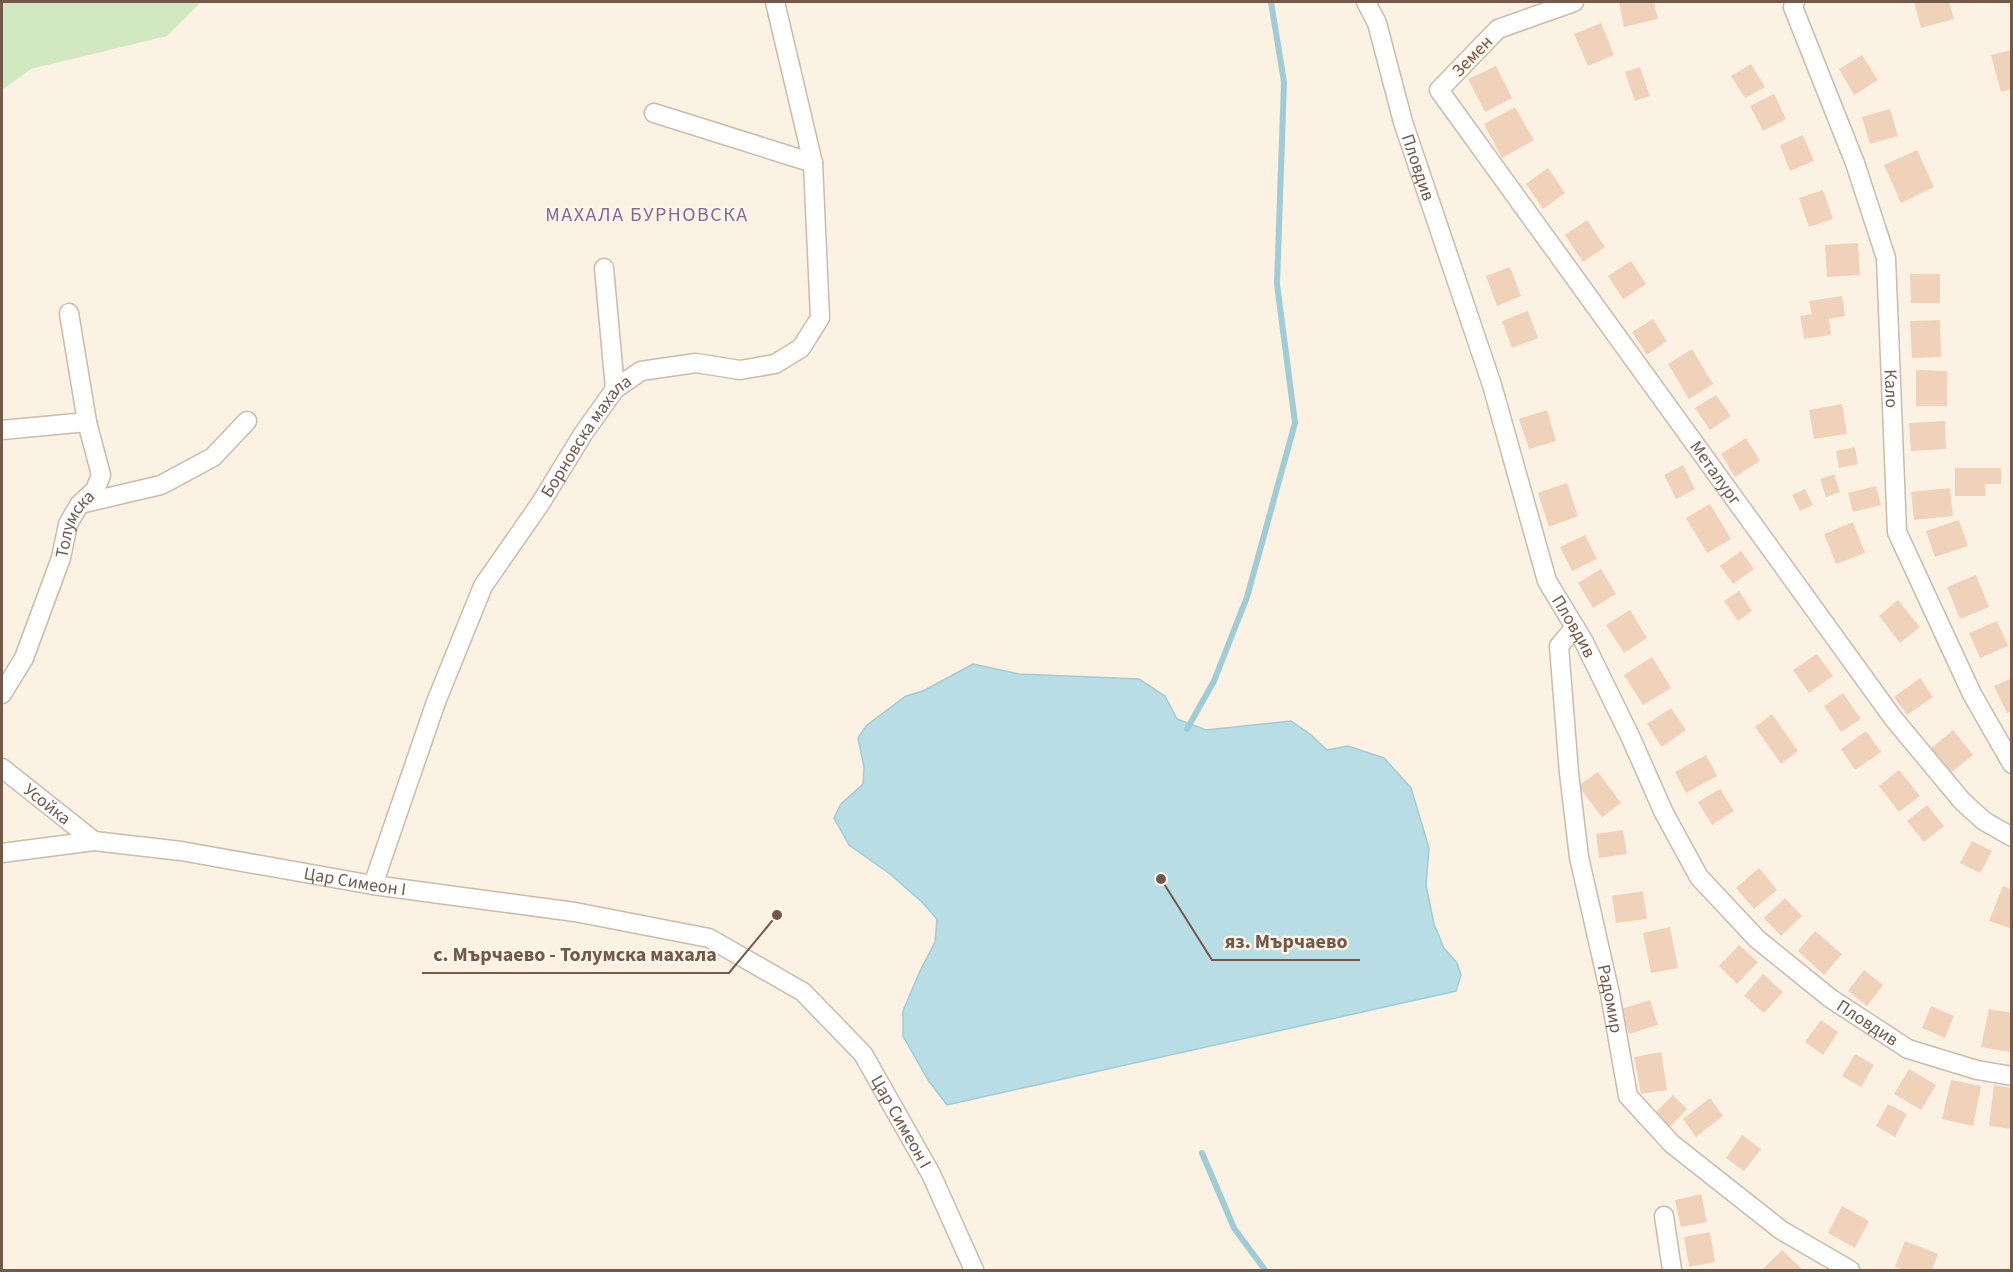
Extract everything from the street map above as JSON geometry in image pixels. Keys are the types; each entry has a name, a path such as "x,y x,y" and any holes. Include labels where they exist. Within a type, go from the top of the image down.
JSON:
{"street":[{"name":"Борновска махала","path":"373,885 436,702 483,586 615,389 641,371 696,363 740,370 776,364 801,348 820,318 813,163 775,2"},
{"name":"Пловдив","path":"1366,2 1377,22 1404,122 1492,385 1522,499 1547,581 1584,642 1630,736 1664,813 1699,877 1757,939 1830,998 1908,1049 1977,1070 2012,1076"},
{"name":"Земен","path":"1439,90 1498,29 1574,2"},
{"name":"Кало","path":"1795,2 1793,7 1855,163 1886,258 1897,532 1972,694 2012,764"},
{"name":"Металург","path":"1439,90 1893,718 1962,801 1984,821 2012,837"},
{"path":"654,113 813,163"},
{"path":"604,268 615,389"},
{"name":"Толумска","path":"2,694 24,658 61,558 68,524 79,505 95,490 101,475 87,422 69,313"},
{"path":"79,505 161,485 213,457 247,421"},
{"path":"2,430 87,422"},
{"name":"Радомир","path":"1575,627 1559,646 1569,773 1579,857 1610,994 1628,1096 1672,1144 1781,1230 1850,1270"},
{"name":"Усойка","path":"2,768 94,841"},
{"name":"Цар Симеон I","path":"2,853 94,841 181,851 373,885 574,912 709,938 803,992 863,1054 931,1173 974,1270"},
{"path":"1664,1216 1672,1270"}],"green space":[{"path":"2,2 201,2 167,36 31,69 2,90"}],"water":[{"path":"973,664 1019,674 1139,679 1165,696 1177,719 1206,730 1291,721 1327,750 1348,746 1384,758 1411,788 1429,848 1426,885 1434,924 1444,948 1457,963 1461,975 1456,991 947,1105 928,1080 903,1036 903,1011 935,942 937,919 922,902 890,874 849,845 834,818 841,804 863,784 864,767 858,738 867,725 906,696 923,691"}],"building":[{"path":"1619,2 1654,2 1658,19 1624,27"},
{"path":"1914,2 1949,2 1954,19 1921,28"},
{"path":"1601,23 1614,55 1588,66 1574,34"},
{"path":"2012,50 2012,89 2001,92 1991,55"},
{"path":"1862,55 1878,80 1854,95 1839,69"},
{"path":"1751,64 1765,87 1745,98 1731,76"},
{"path":"1496,66 1512,98 1485,112 1468,79"},
{"path":"1640,67 1650,96 1635,101 1625,72"},
{"path":"1774,94 1786,119 1763,131 1750,106"},
{"path":"1515,107 1534,140 1502,158 1484,124"},
{"path":"1890,109 1898,136 1870,144 1862,117"},
{"path":"1803,135 1814,161 1790,171 1780,145"},
{"path":"1917,150 1934,187 1901,203 1884,165"},
{"path":"1548,168 1565,193 1543,209 1526,184"},
{"path":"1823,190 1833,219 1809,227 1799,198"},
{"path":"1587,220 1605,247 1583,262 1565,235"},
{"path":"1858,243 1860,275 1827,277 1825,245"},
{"path":"1631,261 1646,284 1623,299 1608,276"},
{"path":"1510,267 1521,296 1497,306 1486,276"},
{"path":"1910,274 1940,274 1940,303 1911,303"},
{"path":"1842,296 1845,316 1829,319 1831,335 1804,339 1800,316 1812,314 1809,301"},
{"path":"1528,311 1538,338 1512,348 1502,321"},
{"path":"1653,319 1667,341 1647,355 1632,332"},
{"path":"1940,320 1941,357 1912,358 1910,321"},
{"path":"1692,349 1713,384 1689,399 1668,364"},
{"path":"1916,370 1947,371 1947,406 1916,406"},
{"path":"1716,395 1731,416 1710,430 1695,408"},
{"path":"1842,404 1847,434 1814,439 1809,410"},
{"path":"1547,410 1556,441 1529,449 1519,419"},
{"path":"1945,421 1946,449 1911,451 1909,423"},
{"path":"1746,438 1760,461 1735,477 1721,454"},
{"path":"1855,447 1858,464 1839,468 1836,451"},
{"path":"1683,465 1695,489 1676,499 1664,475"},
{"path":"1955,468 2001,468 2001,484 1985,484 1985,496 1955,496"},
{"path":"1834,474 1840,492 1826,497 1820,479"},
{"path":"1567,483 1578,516 1549,527 1538,493"},
{"path":"1876,486 1881,505 1853,512 1848,493"},
{"path":"1950,488 1953,516 1914,520 1911,492"},
{"path":"1805,489 1813,505 1800,511 1792,495"},
{"path":"1710,504 1731,539 1707,553 1686,518"},
{"path":"1959,520 1968,546 1935,557 1926,531"},
{"path":"1853,522 1865,553 1836,564 1824,534"},
{"path":"1585,535 1597,559 1572,571 1560,547"},
{"path":"1741,551 1754,569 1733,584 1720,566"},
{"path":"1601,569 1616,594 1593,608 1578,583"},
{"path":"1976,575 1989,607 1960,619 1947,587"},
{"path":"1739,591 1752,611 1738,621 1724,601"},
{"path":"1898,600 1920,627 1900,643 1879,616"},
{"path":"1630,610 1647,638 1624,653 1606,625"},
{"path":"1997,621 2008,646 1980,658 1969,633"},
{"path":"1817,654 1833,676 1809,693 1793,670"},
{"path":"1652,657 1671,688 1643,705 1624,675"},
{"path":"1920,678 1933,697 1907,715 1894,697"},
{"path":"2012,678 2012,711 2007,713 1994,686"},
{"path":"1843,693 1861,719 1841,732 1824,706"},
{"path":"1671,708 1686,730 1662,747 1647,724"},
{"path":"1772,714 1798,751 1781,764 1755,727"},
{"path":"1953,730 1973,755 1948,775 1928,751"},
{"path":"1866,731 1881,752 1855,770 1841,749"},
{"path":"1706,755 1717,776 1686,793 1675,772"},
{"path":"1899,770 1920,796 1899,812 1879,786"},
{"path":"1598,772 1621,803 1602,817 1578,786"},
{"path":"1720,789 1734,811 1712,825 1698,802"},
{"path":"1927,805 1944,826 1924,842 1907,821"},
{"path":"1623,830 1627,854 1599,858 1596,834"},
{"path":"1972,841 1992,851 1980,873 1960,863"},
{"path":"1759,868 1777,890 1754,909 1736,888"},
{"path":"2003,886 2012,890 2012,922 2009,928 1989,921"},
{"path":"1643,891 1647,919 1616,923 1612,896"},
{"path":"1785,898 1802,916 1781,936 1764,918"},
{"path":"1670,927 1678,968 1651,973 1643,933"},
{"path":"1815,931 1842,954 1824,975 1798,951"},
{"path":"1739,945 1758,962 1737,984 1719,966"},
{"path":"1864,970 1883,985 1867,1006 1848,991"},
{"path":"1763,974 1783,992 1764,1013 1744,996"},
{"path":"1650,1000 1658,1025 1629,1034 1621,1009"},
{"path":"1931,1006 1954,1016 1945,1038 1922,1028"},
{"path":"1989,1009 2012,1013 2010,1052 1981,1047"},
{"path":"1821,1020 1838,1032 1823,1055 1805,1042"},
{"path":"1661,1052 1667,1090 1641,1094 1634,1057"},
{"path":"1855,1054 1874,1065 1861,1087 1842,1076"},
{"path":"1909,1069 1936,1085 1921,1110 1894,1094"},
{"path":"1951,1080 1981,1086 1973,1126 1942,1119"},
{"path":"1994,1085 2012,1088 2012,1129 1989,1126"},
{"path":"1673,1095 1687,1109 1669,1128 1654,1114"},
{"path":"1710,1098 1723,1116 1696,1137 1683,1119"},
{"path":"1888,1104 1907,1114 1895,1137 1876,1126"},
{"path":"1742,1135 1761,1149 1744,1171 1726,1158"},
{"path":"1701,1194 1707,1222 1681,1227 1675,1200"},
{"path":"1842,1206 1869,1221 1855,1248 1828,1233"},
{"path":"1710,1232 1715,1262 1689,1267 1684,1237"},
{"path":"1905,1241 1938,1254 1932,1270 1904,1270 1895,1267"},
{"path":"1782,1250 1802,1269 1762,1270"}],"waterway":[{"path":"1187,729 1214,681 1247,597 1295,423 1277,284 1284,82 1271,2"},
{"path":"1202,1153 1234,1228 1265,1270"}],"place":[{"name":"яз. Мърчаево","path":"1161,879"},
{"name":"с. Мърчаево - Толумска махала","path":"777,915"}],"district":[{"name":"МАХАЛА БУРНОВСКА","path":"647,214"}]}
